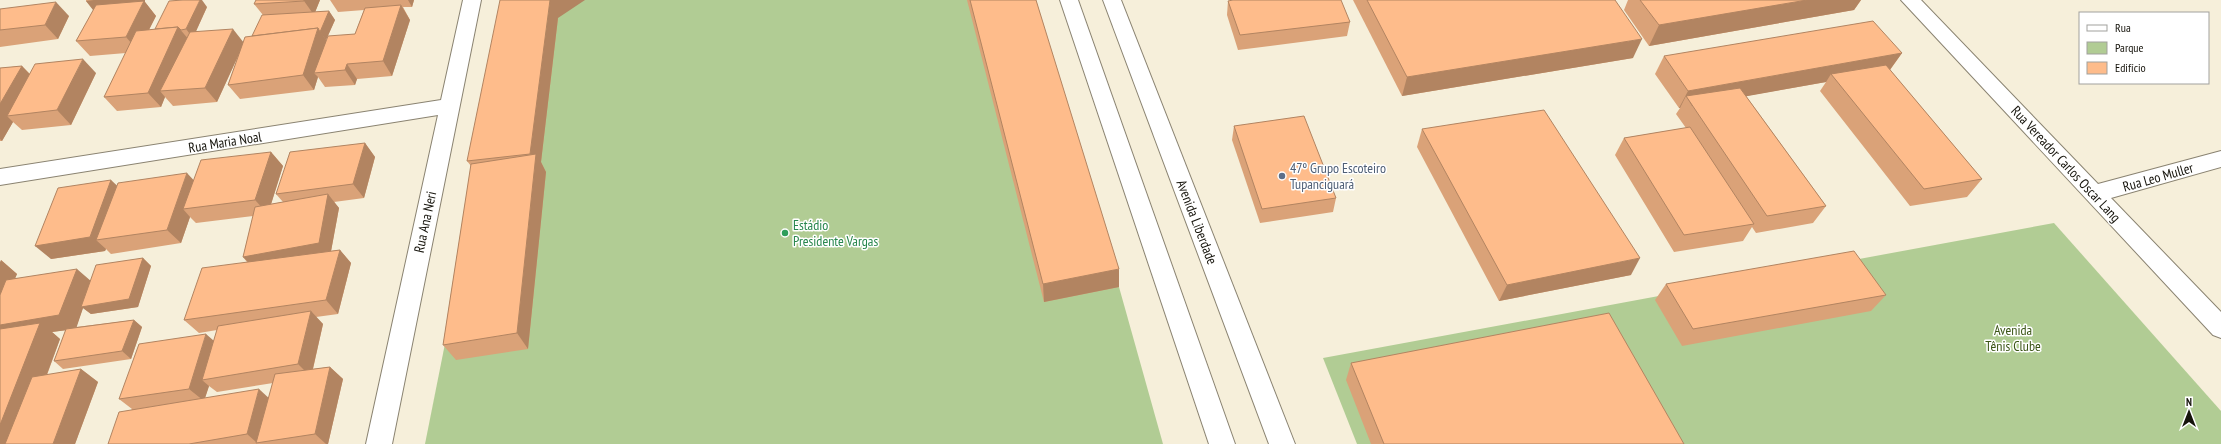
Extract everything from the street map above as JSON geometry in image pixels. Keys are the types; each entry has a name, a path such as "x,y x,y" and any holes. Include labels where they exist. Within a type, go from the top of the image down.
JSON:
{"street":[{"name":"Rua Ana Neri","path":"379,444 472,0"},
{"path":"1069,0 1222,444"},
{"name":"Avenida Liberdade","path":"1112,0 1282,444"},
{"name":"Rua Vereador Carlos Oscar Lang","path":"1910,0 2221,328"},
{"name":"Rua Maria Noal","path":"0,177 450,106"},
{"name":"Rua Leo Muller","path":"2094,194 2221,159"}],"green space":[{"name":"Estádio Presidente Vargas","path":"525,0 1031,0 1119,287 1163,444 425,444 478,178"},
{"name":"Avenida Tênis Clube","path":"2054,223 2221,411 2221,444 1357,444 1323,358"}],"building":[{"path":"200,0 186,29 181,30 178,27 155,29 169,1"},
{"path":"256,0 304,0 304,1 254,4"},
{"path":"500,0 550,0 530,154 467,161"},
{"path":"970,0 1036,0 1119,269 1043,284"},
{"path":"1341,0 1350,22 1240,35 1228,1"},
{"path":"1367,0 1615,0 1642,39 1407,77"},
{"path":"1640,0 1807,0 1659,25"},
{"path":"144,1 126,37 76,41 96,5"},
{"path":"56,2 45,25 0,30 0,9"},
{"path":"401,5 383,61 347,64 345,70 314,73 328,36 355,34 365,8"},
{"path":"329,11 320,32 318,28 252,36 262,15"},
{"path":"1873,21 1902,53 1688,91 1664,56"},
{"path":"178,27 148,93 104,97 136,31"},
{"path":"318,28 303,75 228,85 245,37"},
{"path":"233,29 205,88 160,91 190,32"},
{"path":"83,59 57,110 7,116 35,64"},
{"path":"1886,65 1982,179 1924,189 1831,74"},
{"path":"22,66 0,104 0,68"},
{"path":"1740,88 1826,206 1767,216 1686,96"},
{"path":"1544,110 1640,258 1507,285 1422,129"},
{"name":"47º Grupo Escoteiro Tupanciguará","path":"1304,116 1336,198 1262,209 1234,126"},
{"path":"1690,127 1754,224 1684,235 1624,138"},
{"path":"365,143 353,184 276,194 290,152"},
{"path":"271,152 255,200 183,209 201,160"},
{"path":"536,154 517,333 443,345 471,164"},
{"path":"187,173 167,230 96,240 118,183"},
{"path":"111,180 90,237 35,246 58,188"},
{"path":"328,194 319,243 243,257 255,207"},
{"path":"340,250 326,300 184,320 202,268"},
{"path":"1854,251 1886,295 1693,329 1666,284"},
{"path":"143,258 129,299 81,307 96,265"},
{"path":"77,269 59,315 0,325 0,295 6,280"},
{"path":"311,311 298,364 202,380 218,326"},
{"path":"1609,313 1684,444 1384,444 1351,363"},
{"path":"134,320 122,351 54,361 66,329"},
{"path":"40,323 0,425 0,329"},
{"path":"206,334 189,389 119,399 139,344"},
{"path":"330,367 315,434 256,443 275,374"},
{"path":"81,369 53,444 5,444 32,377"},
{"path":"259,389 247,434 189,444 108,444 119,412"}],"place":[{"name":"47º Grupo Escoteiro Tupanciguará","path":"1282,176"},
{"name":"Estádio Presidente Vargas","path":"785,233"}]}
